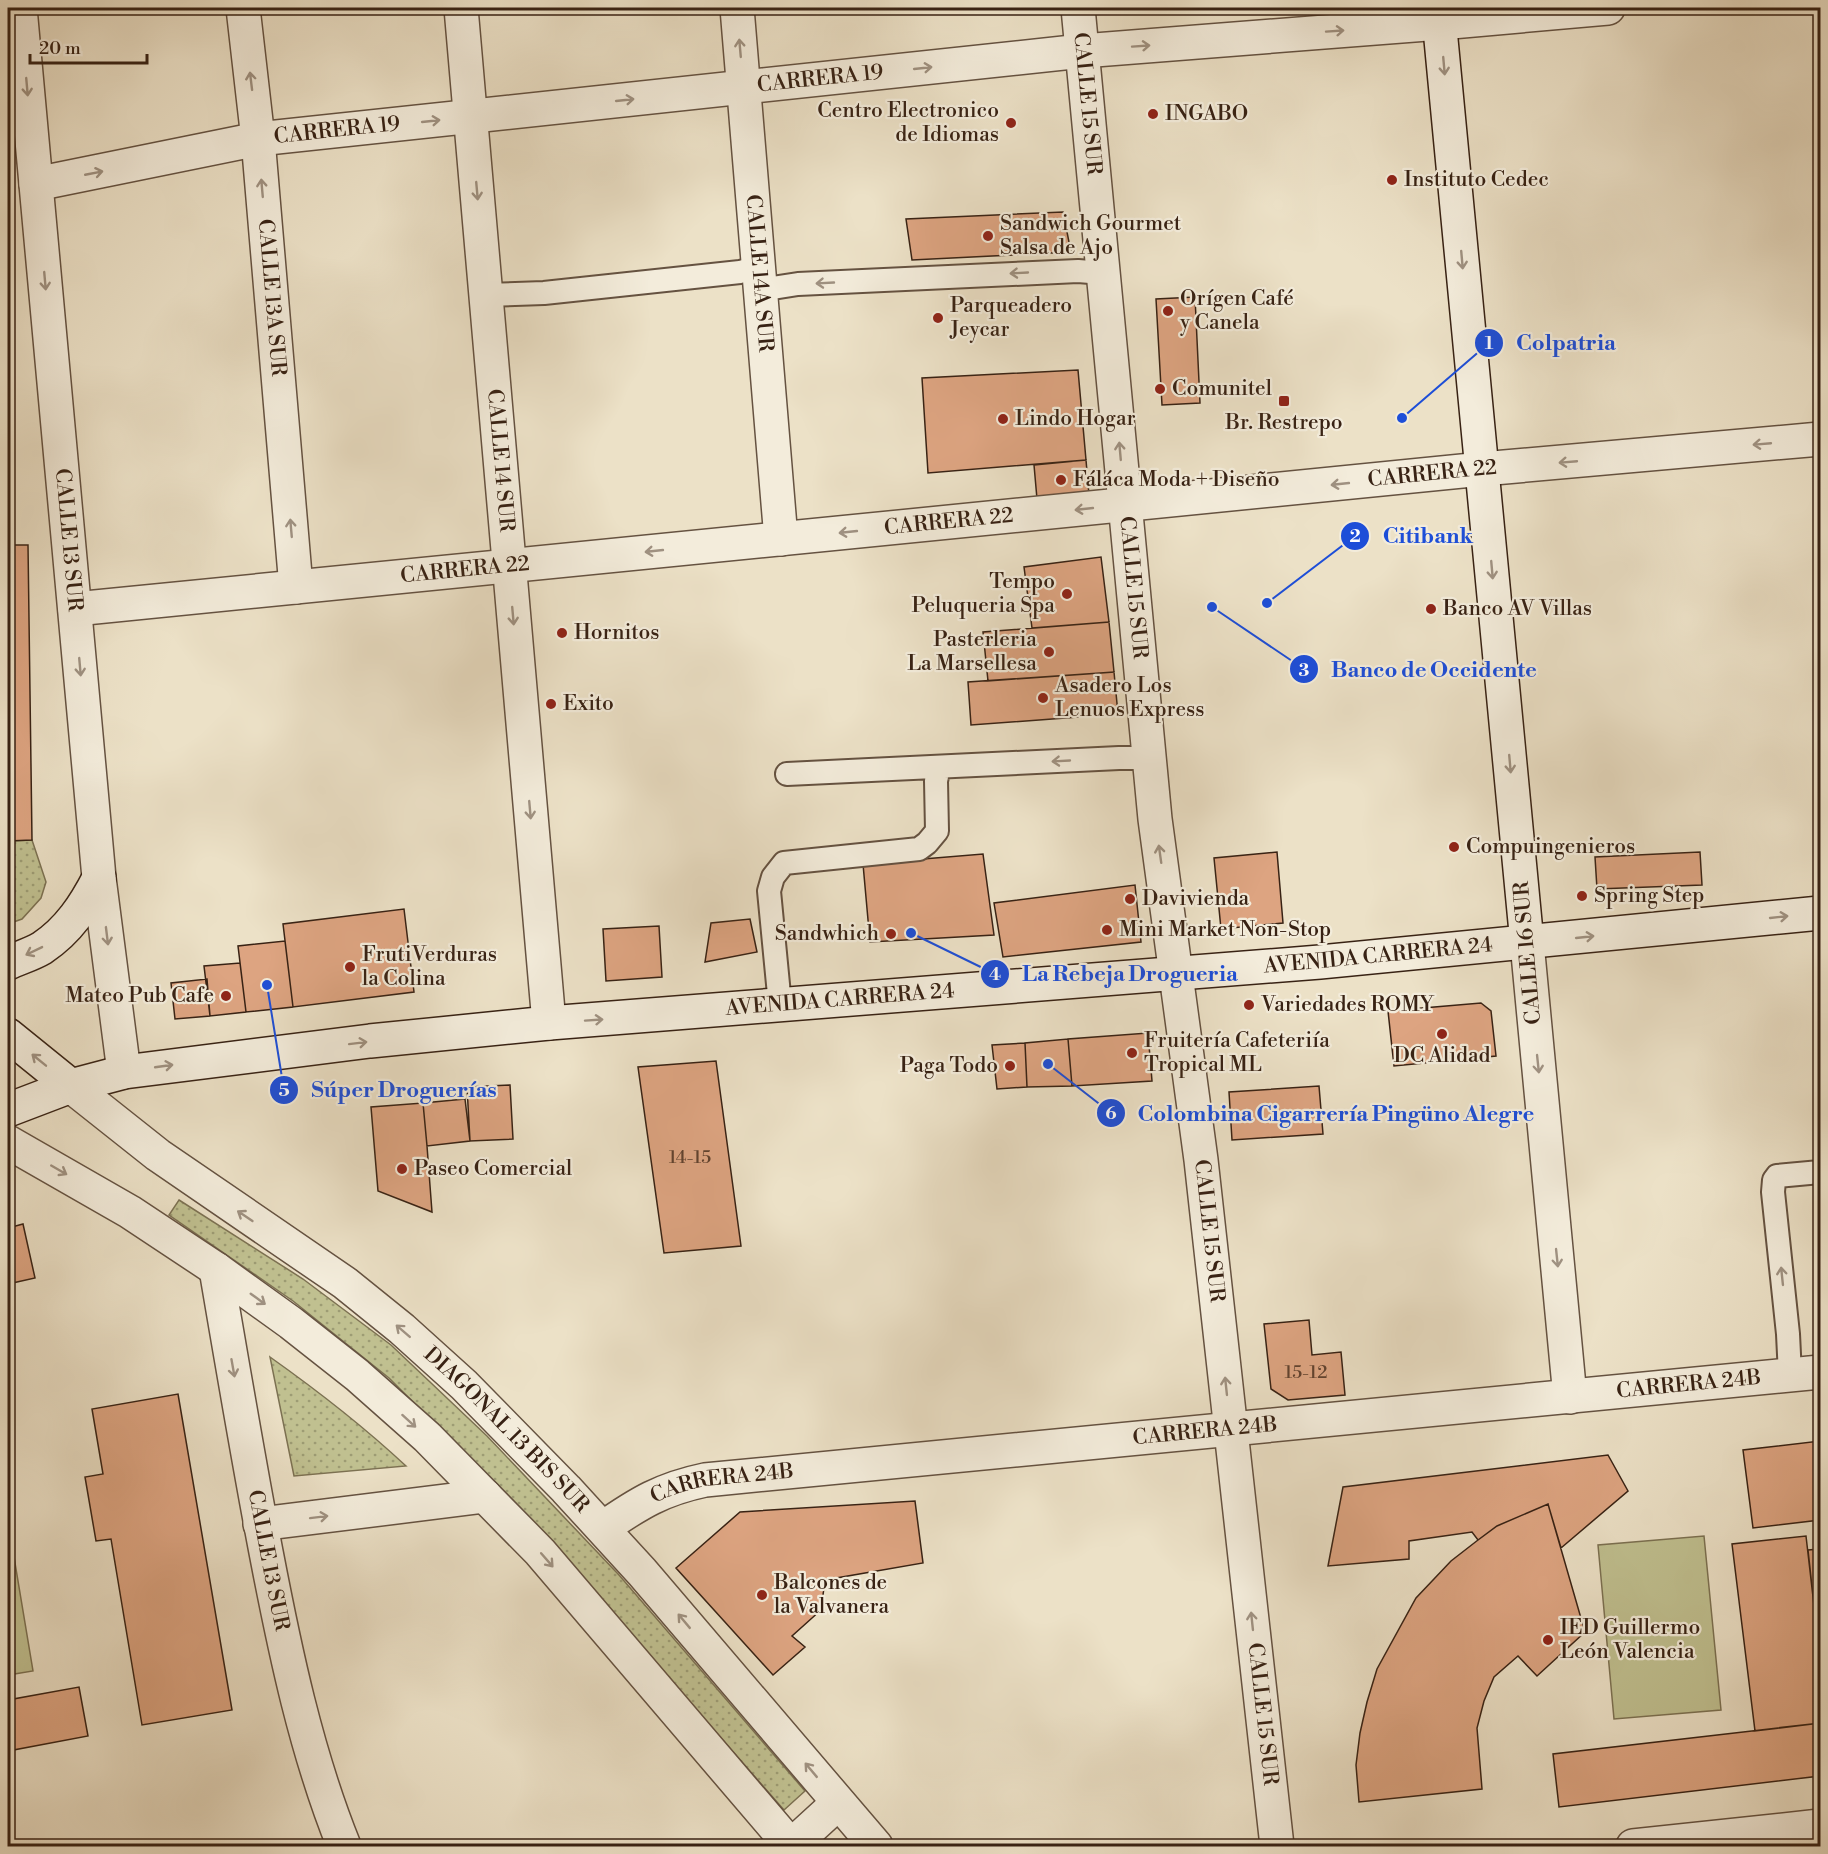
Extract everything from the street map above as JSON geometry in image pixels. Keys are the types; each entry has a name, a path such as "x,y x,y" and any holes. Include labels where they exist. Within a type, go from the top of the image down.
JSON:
{"street":[{"name":"CALLE 13 SUR","path":"20,8 99,878 124,1072"},
{"name":"CALLE 13A SUR","path":"243,8 258,140 296,587"},
{"name":"CALLE 14 SUR","path":"461,8 549,1023"},
{"name":"CALLE 14A SUR","path":"737,8 781,539"},
{"name":"CALLE 15 SUR","path":"1078,8 1155,819 1201,1160 1277,1846"},
{"name":"CARRERA 19","path":"36,184 258,140 1436,13 1608,8"},
{"name":"CALLE 16 SUR","path":"1436,13 1570,1397"},
{"name":"CARRERA 22","path":"75,609 1482,470 1821,439"},
{"path":"8,963 41,948 65,929 85,905 99,878"},
{"name":"AVENIDA CARRERA 24","path":"8,1110 71,1086 124,1072 359,1043 549,1023 1176,974 1527,943 1821,913"},
{"name":"DIAGONAL 13 BIS SUR","path":"8,1035 158,1155 345,1283 402,1329 464,1384 603,1528 876,1846"},
{"path":"8,1142 130,1212 216,1269 291,1323 357,1375 427,1437 540,1552 791,1846 838,1803"},
{"name":"CALLE 13 SUR","path":"216,1269 279,1623 308,1742 332,1818 344,1846"},
{"name":"CARRERA 24B","path":"603,1528 644,1500 676,1486 705,1480 1805,1374"},
{"path":"261,1524 484,1496"},
{"path":"1633,1846 1821,1826"}],"lane":[{"path":"485,296 740,272 759,278 798,284 1066,271 1103,273"},
{"path":"787,774 1149,758"},
{"path":"780,1005 769,891 773,877 784,863 920,849 937,831 936,781 939,767"},
{"path":"1805,1374 1788,1334 1773,1192 1774,1180 1777,1176 1821,1172"}],"green space":[{"path":"32,840 46,882 41,898 22,919 8,924 8,841"},
{"path":"179,1200 303,1279 391,1345 487,1436 619,1575 805,1791 784,1810 498,1487 389,1378 293,1301 169,1215"},
{"path":"270,1357 340,1409 406,1466 294,1476"},
{"path":"8,1521 33,1671 8,1675"},
{"path":"1704,1536 1721,1710 1614,1719 1598,1545"}],"building":[{"name":"Sandwich Gourmet Salsa de Ajo","path":"1063,212 1071,252 912,260 906,219"},
{"path":"1195,297 1200,403 1162,405 1156,299"},
{"path":"8,309 11,377 8,377"},
{"name":"Lindo Hogar","path":"1078,370 1086,460 928,473 922,378"},
{"name":"Fáláca Moda + Diseño","path":"1086,460 1089,495 1037,499 1034,465"},
{"path":"8,545 28,545 32,840 8,841"},
{"name":"Tempo Peluqueria Spa","path":"1101,557 1109,622 1032,628 1024,567"},
{"name":"Pasterleria La Marsellesa","path":"1109,622 1114,672 988,681 983,632"},
{"name":"Asadero Los Lenuos Express","path":"1114,672 1118,714 971,725 968,682"},
{"path":"1277,852 1283,923 1221,929 1214,858"},
{"path":"1700,852 1702,885 1597,889 1595,857"},
{"path":"983,854 994,935 870,942 863,864"},
{"path":"1135,885 1141,942 1003,957 994,903"},
{"name":"FrutiVerduras la Colina","path":"404,909 414,992 293,1007 283,924"},
{"path":"750,919 757,952 705,962 711,923"},
{"path":"659,926 662,977 606,981 603,929"},
{"path":"285,941 293,1007 246,1012 238,946"},
{"name":"Mateo Pub Cafe","path":"240,963 246,1012 210,1016 204,966"},
{"path":"207,979 210,1016 175,1019 171,983"},
{"name":"DC Alidad","path":"1481,1003 1491,1011 1496,1056 1394,1066 1388,1011"},
{"path":"1148,1033 1152,1081 1072,1086 1068,1039"},
{"path":"1068,1039 1072,1086 1027,1087 1025,1043"},
{"name":"Paga Todo","path":"1025,1043 1027,1087 997,1089 992,1045"},
{"path":"716,1061 741,1246 664,1253 638,1067"},
{"path":"510,1085 513,1139 470,1141 467,1087"},
{"path":"1319,1086 1323,1134 1232,1140 1229,1092"},
{"path":"465,1099 470,1141 427,1146 423,1103"},
{"name":"Paseo Comercial","path":"423,1103 432,1212 378,1191 371,1107"},
{"path":"23,1224 35,1278 8,1284 8,1228"},
{"path":"1309,1320 1312,1355 1341,1352 1345,1395 1288,1400 1271,1389 1264,1324"},
{"path":"178,1394 232,1710 142,1725 111,1539 96,1541 85,1477 103,1474 92,1409"},
{"path":"1820,1441 1820,1520 1753,1528 1743,1450"},
{"path":"1608,1455 1628,1491 1561,1548 1548,1504 1497,1526 1478,1540 1472,1532 1409,1541 1409,1559 1328,1566 1343,1487"},
{"name":"Balcones de la Valvanera","path":"915,1501 923,1563 825,1580 821,1610 792,1636 805,1647 773,1675 676,1568 740,1512"},
{"path":"1548,1504 1585,1632 1537,1676 1518,1656 1494,1677 1484,1701 1477,1728 1482,1789 1359,1802 1356,1765 1367,1702 1377,1669 1416,1598 1451,1561 1497,1526"},
{"path":"1806,1536 1820,1658 1820,1723 1755,1731 1732,1544"},
{"path":"1820,1549 1820,1604 1814,1605 1808,1550"},
{"path":"79,1687 88,1736 8,1751 8,1700"},
{"path":"1820,1723 1820,1776 1559,1807 1553,1754"}],"place":[{"name":"INGABO","path":"1153,114"},
{"name":"Centro Electronico de Idiomas","path":"1011,123"},
{"name":"Instituto Cedec","path":"1392,180"},
{"name":"Sandwich Gourmet Salsa de Ajo","path":"988,236"},
{"name":"Orígen Café y Canela","path":"1168,311"},
{"name":"Parqueadero Jeycar","path":"938,318"},
{"name":"Comunitel","path":"1160,389"},
{"name":"Br. Restrepo","path":"1284,401"},
{"name":"Colpatria","path":"1402,418"},
{"name":"Lindo Hogar","path":"1003,419"},
{"name":"Fáláca Moda + Diseño","path":"1061,480"},
{"name":"Tempo Peluqueria Spa","path":"1067,594"},
{"name":"Citibank","path":"1267,603"},
{"name":"Banco de Occidente","path":"1212,607"},
{"name":"Banco AV Villas","path":"1431,609"},
{"name":"Hornitos","path":"562,633"},
{"name":"Pasterleria La Marsellesa","path":"1049,652"},
{"name":"Asadero Los Lenuos Express","path":"1043,698"},
{"name":"Exito","path":"551,704"},
{"name":"Compuingenieros","path":"1454,847"},
{"name":"Spring Step","path":"1582,896"},
{"name":"Davivienda","path":"1130,899"},
{"name":"Mini Market Non-Stop","path":"1107,930"},
{"name":"La Rebeja Drogueria","path":"911,933"},
{"name":"Sandwhich","path":"891,934"},
{"name":"FrutiVerduras la Colina","path":"350,967"},
{"name":"Súper Droguerías","path":"267,985"},
{"name":"Mateo Pub Cafe","path":"226,996"},
{"name":"Variedades ROMY","path":"1249,1005"},
{"name":"DC Alidad","path":"1442,1034"},
{"name":"Fruitería Cafeteriía Tropical ML","path":"1132,1053"},
{"name":"Colombina Cigarrería Pingüno Alegre","path":"1048,1064"},
{"name":"Paga Todo","path":"1010,1066"},
{"name":"Paseo Comercial","path":"402,1169"},
{"name":"Balcones de la Valvanera","path":"762,1595"},
{"name":"IED Guillermo León Valencia","path":"1548,1640"}]}
